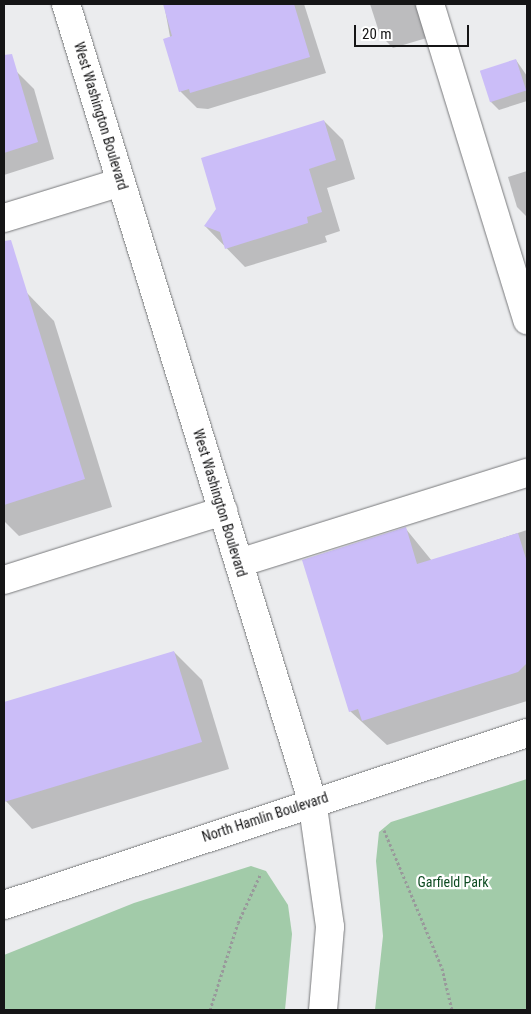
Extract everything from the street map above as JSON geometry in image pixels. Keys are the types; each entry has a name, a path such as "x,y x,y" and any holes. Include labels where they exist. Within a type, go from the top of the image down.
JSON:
{"street":[{"name":"West Washington Boulevard","path":"66,4 312,800 330,927 323,1010"},
{"path":"430,4 527,320"},
{"path":"4,218 121,182"},
{"path":"239,563 527,473"},
{"path":"4,580 223,511"},
{"name":"North Hamlin Boulevard","path":"4,905 312,800 527,733"}],"path":[{"path":"384,830 442,968 452,1010"},
{"path":"210,1010 238,923 261,873"}],"green space":[{"name":"Garfield Park","path":"527,779 527,1010 375,1010 383,936 376,861 379,832 391,822"},
{"path":"251,866 266,871 288,905 292,934 285,1010 4,1010 4,955 134,903"}],"building":[{"path":"163,4 294,4 310,57 190,93 189,89 179,92 163,39 172,36"},
{"path":"12,54 38,142 4,153 4,55"},
{"path":"516,59 526,90 490,102 480,71"},
{"path":"324,120 336,160 309,169 322,212 307,217 308,223 225,249 220,232 204,226 216,209 201,158"},
{"path":"11,240 85,479 4,505 4,241"},
{"path":"406,527 417,564 518,533 527,562 527,663 518,672 362,721 358,709 349,712 302,560"},
{"path":"174,651 202,742 4,802 4,702"}]}
